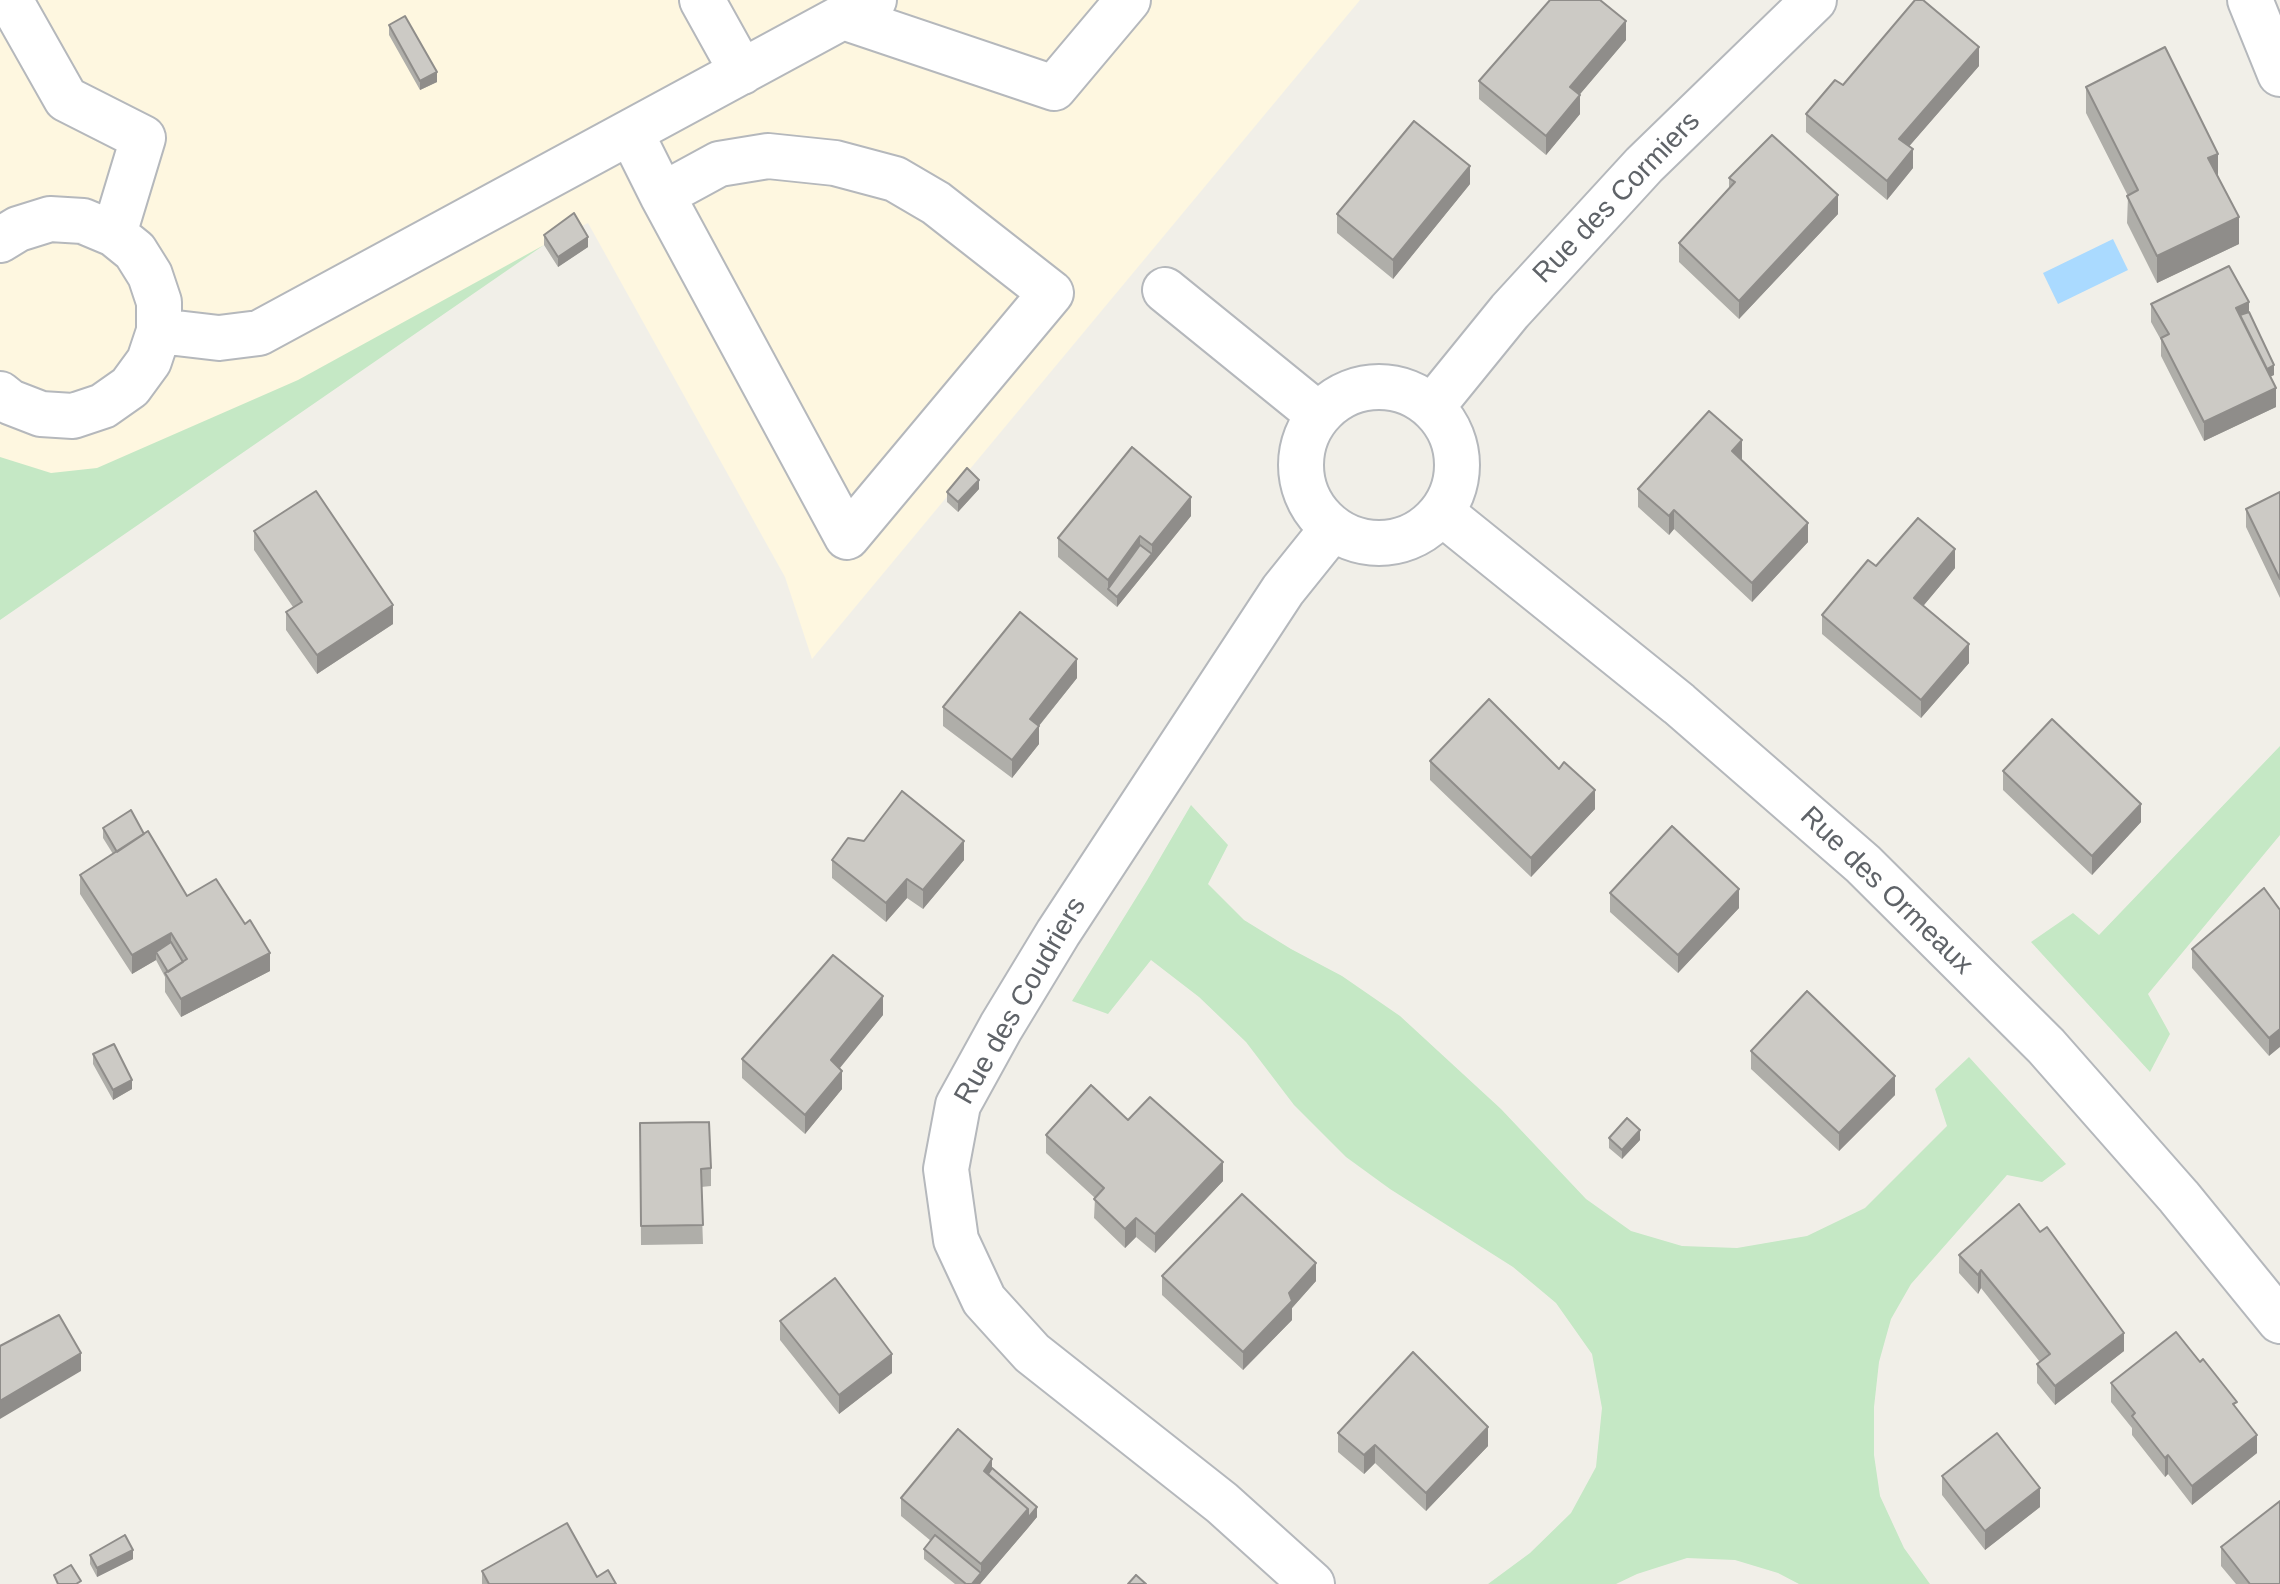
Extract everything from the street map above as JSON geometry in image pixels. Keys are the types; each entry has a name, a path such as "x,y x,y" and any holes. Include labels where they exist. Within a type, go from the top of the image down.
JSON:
{"street":[{"path":"10,0 66,99 143,138 114,234"},
{"path":"702,0 742,72"},
{"path":"159,331 219,338 259,333 858,8 1054,88 1128,0"},
{"name":"Rue des Cormiers","path":"1432,407 1510,311 1644,165 1814,0"},
{"path":"2250,0 2280,74"},
{"path":"631,133 662,195 847,537 1051,293 936,203 895,179 835,163 768,156 719,164 662,195"},
{"path":"0,394 10,402 41,414 73,416 103,406 137,379 149,361 159,331 159,302 150,275 135,251 114,234 83,221 50,219 6,222"},
{"path":"1165,290 1319,415"},
{"path":"1387,386 1411,393 1432,407 1447,424 1456,446 1458,470 1454,493 1442,513 1424,531 1402,541 1378,545 1353,540 1332,529 1314,510 1303,488 1300,462 1306,437 1319,415 1338,398 1361,388 1387,386"},
{"name":"Rue des Ormeaux","path":"1442,513 1679,704 1863,864 2046,1046 2179,1197 2280,1321"},
{"name":"Rue des Coudriers","path":"1312,1584 1222,1503 1032,1353 984,1300 956,1240 946,1169 958,1105 1049,946 1283,590 1332,529"}],"shaded area":[{"path":"0,0 1360,0 812,659 785,577 588,223 544,245 0,607"}],"green space":[{"path":"544,245 0,620 0,457 51,473 97,468 298,380"},
{"path":"2280,746 2280,835 2148,994 2170,1034 2150,1072 2031,942 2073,913 2099,935"},
{"path":"1191,805 1228,845 1208,884 1244,920 1342,976 1400,1016 1501,1109 1586,1199 1631,1231 1682,1246 1737,1248 1807,1236 1865,1208 1947,1126 1935,1089 1969,1057 2066,1164 2042,1182 2007,1175 1911,1284 1891,1319 1879,1362 1874,1407 1874,1455 1880,1496 1904,1548 1930,1584 1799,1584 1778,1573 1735,1560 1687,1558 1616,1584 1488,1584 1530,1553 1571,1513 1596,1467 1602,1408 1592,1354 1556,1303 1513,1267 1390,1189 1346,1157 1294,1105 1246,1042 1199,997 1151,960 1108,1014 1072,1001"}],"water":[{"path":"2113,239 2128,270 2058,304 2043,273"}],"building":[{"path":"1550,0 1600,0 1626,21 1570,87 1580,95 1546,136 1479,81"},
{"path":"1915,0 1923,0 1979,47 1899,139 1913,149 1887,181 1806,114 1835,80 1843,85"},
{"path":"405,16 437,72 420,81 389,25"},
{"path":"2165,47 2218,154 2208,158 2239,217 2157,256 2127,196 2138,190 2086,87"},
{"path":"1414,121 1470,166 1393,260 1337,214"},
{"path":"1772,135 1838,195 1739,301 1679,243 1735,182 1729,178"},
{"path":"574,213 588,237 558,257 544,235"},
{"path":"2229,266 2249,302 2236,308 2276,388 2204,422 2161,338 2169,334 2151,304"},
{"path":"2249,312 2274,365 2267,369 2240,315"},
{"path":"1709,411 1742,440 1732,451 1808,523 1752,583 1674,510 1669,516 1638,489"},
{"path":"1132,447 1191,497 1152,545 1140,536 1108,580 1058,538"},
{"path":"967,468 979,480 958,502 947,492"},
{"path":"316,491 393,605 317,655 286,612 302,602 254,531"},
{"path":"2280,492 2280,579 2246,509"},
{"path":"1918,518 1955,549 1914,598 1969,644 1921,700 1822,615 1868,560 1876,566"},
{"path":"1140,545 1152,554 1117,597 1108,589"},
{"path":"1020,612 1077,659 1030,719 1039,726 1012,760 943,707"},
{"path":"1489,699 1559,769 1564,762 1595,790 1531,858 1430,761"},
{"path":"2052,719 2141,804 2092,856 2003,771"},
{"path":"902,791 964,841 923,890 907,879 886,903 832,860 848,838 864,841"},
{"path":"131,810 144,834 117,852 103,828"},
{"path":"1672,826 1739,889 1678,955 1610,893"},
{"path":"148,831 187,896 216,879 245,924 250,920 270,953 181,999 165,973 187,959 171,933 132,955 80,875"},
{"path":"2264,888 2280,910 2280,1029 2269,1038 2192,949"},
{"path":"171,942 183,962 168,972 156,952"},
{"path":"833,955 883,996 831,1060 842,1071 805,1115 742,1059"},
{"path":"1807,991 1895,1076 1839,1133 1751,1051"},
{"path":"114,1044 132,1080 113,1090 93,1054"},
{"path":"1091,1085 1128,1120 1150,1097 1223,1162 1155,1234 1136,1218 1125,1229 1094,1199 1104,1188 1046,1135"},
{"path":"1627,1118 1640,1130 1622,1150 1609,1138"},
{"path":"709,1122 711,1168 701,1169 703,1225 641,1226 640,1123"},
{"path":"1242,1194 1316,1263 1289,1293 1292,1301 1243,1352 1162,1276"},
{"path":"2019,1204 2040,1232 2047,1227 2124,1333 2055,1386 2037,1364 2050,1354 1981,1270 1978,1275 1959,1255"},
{"path":"835,1278 892,1354 839,1395 780,1321"},
{"path":"59,1315 81,1353 0,1401 0,1346"},
{"path":"2176,1332 2200,1362 2203,1359 2237,1402 2233,1404 2257,1435 2192,1486 2168,1455 2165,1458 2111,1383"},
{"path":"1413,1352 1488,1427 1426,1493 1375,1445 1364,1455 1338,1433"},
{"path":"958,1429 992,1459 984,1471 1028,1509 981,1564 901,1498"},
{"path":"1997,1433 2040,1488 1985,1531 1942,1476"},
{"path":"992,1468 1037,1507 1028,1518 1028,1509 988,1474"},
{"path":"2280,1501 2280,1584 2250,1584 2221,1547"},
{"path":"567,1523 597,1577 608,1570 616,1584 489,1584 482,1571"},
{"path":"125,1535 133,1550 97,1568 90,1555"},
{"path":"935,1535 981,1573 972,1584 966,1584 924,1549"},
{"path":"71,1565 81,1581 58,1584 54,1575"},
{"path":"1136,1575 1146,1584 1128,1584"}]}
